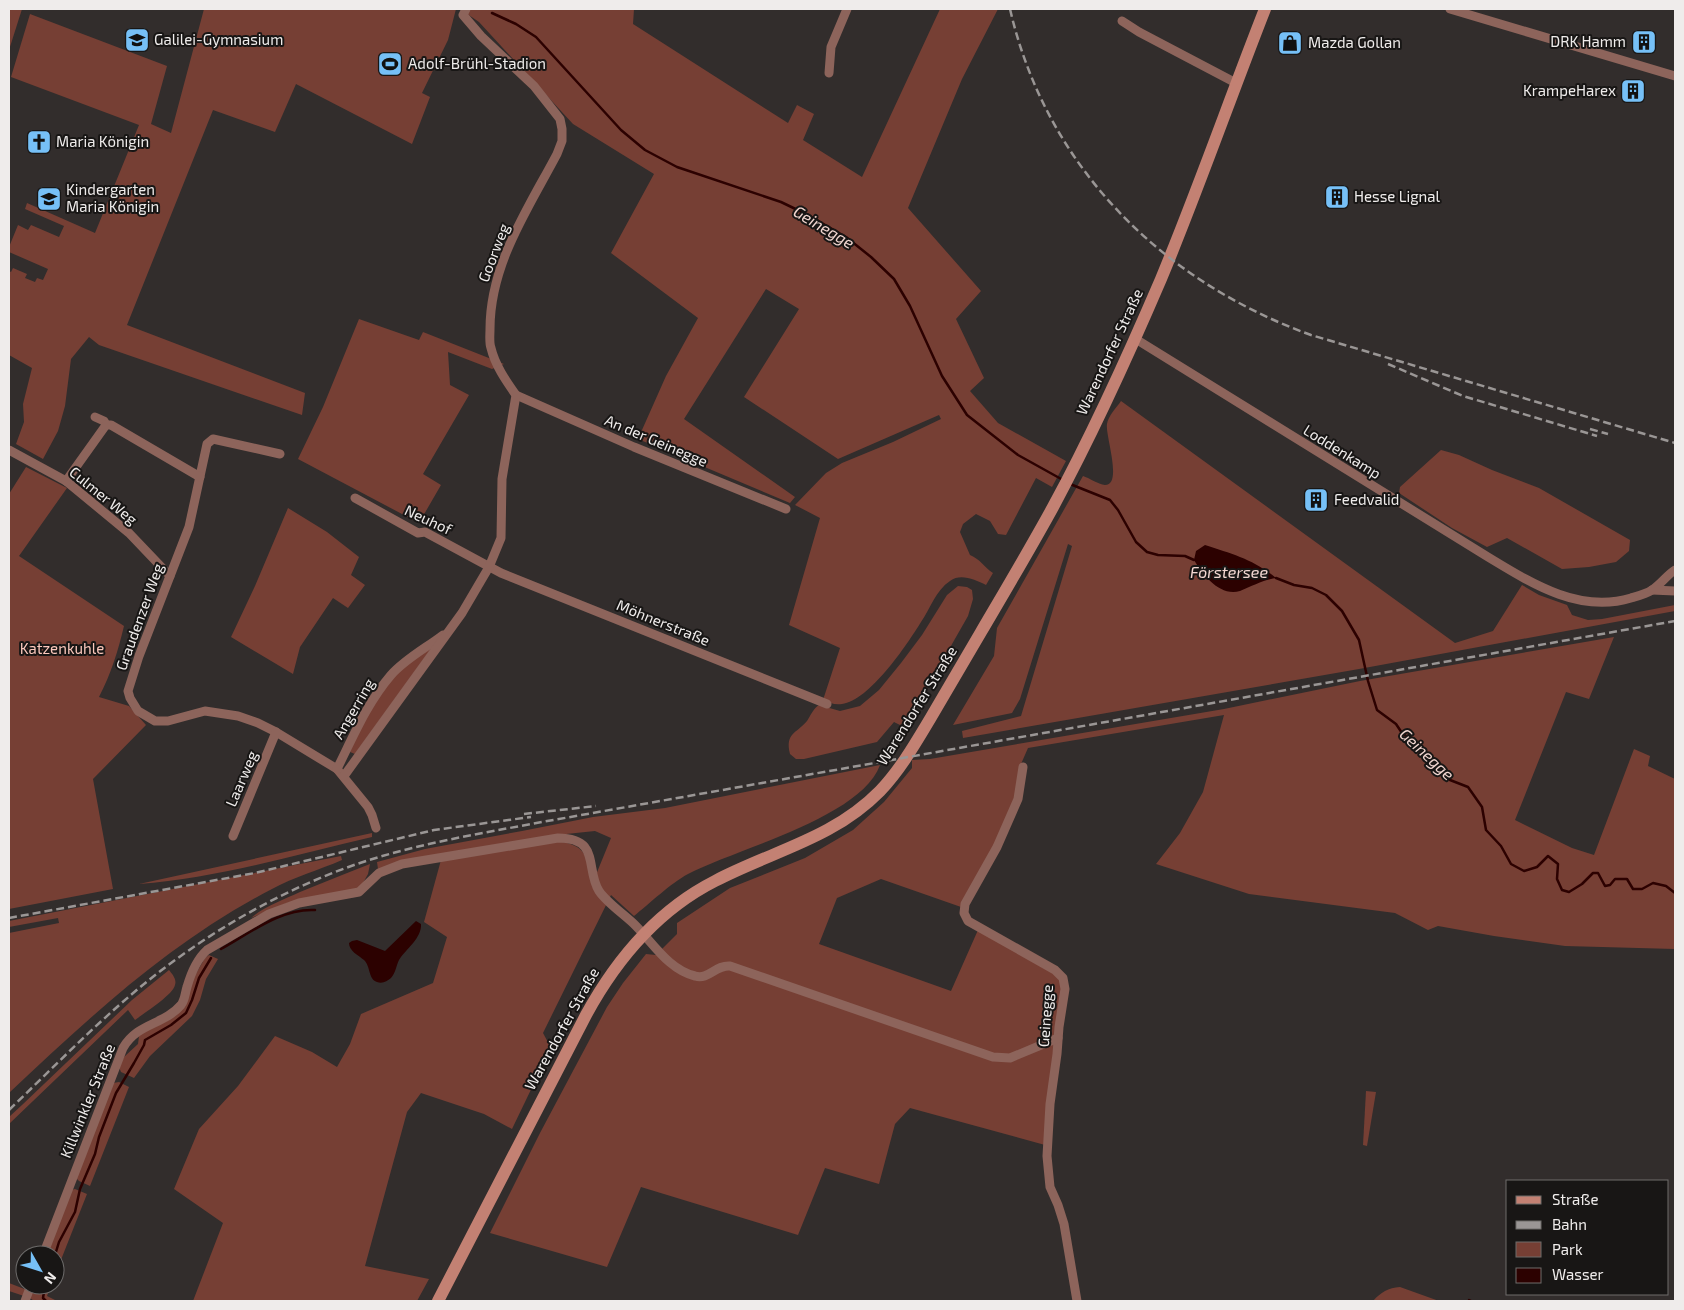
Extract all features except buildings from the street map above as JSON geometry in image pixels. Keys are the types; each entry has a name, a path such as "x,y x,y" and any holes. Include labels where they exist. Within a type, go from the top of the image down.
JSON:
{"street":[{"path":"829,73 830,47 847,9"},
{"name":"Warendorfer Straße","path":"438,1301 598,992 616,967 644,935 691,895 729,874 819,836 859,811 880,791 910,753 1054,506 1109,395 1168,261 1265,9"},
{"path":"1450,9 1675,76"},
{"name":"Goorweg","path":"465,12 481,36 534,86 560,119 562,129 562,141 557,154 505,254 496,278 490,311 490,347 504,379 516,395"},
{"path":"1122,21 1139,32 1236,83"},
{"name":"Loddenkamp","path":"1134,338 1488,557 1554,594 1571,599 1606,602 1622,601 1652,590 1675,570"},
{"path":"490,567 501,538 502,479 516,395"},
{"name":"An der Geinegge","path":"516,395 634,447 786,509"},
{"path":"95,417 200,477"},
{"path":"66,481 106,425"},
{"name":"Graudenzer Weg","path":"280,454 213,439 207,444 189,527 139,656 128,691 138,711 155,721 168,721 204,711 238,716 276,732 337,769 368,807 376,828"},
{"name":"Culmer Weg","path":"9,450 66,481 129,533 170,576"},
{"name":"Neuhof","path":"355,498 418,533 425,532 490,567"},
{"name":"Angerring","path":"344,776 449,631 490,567"},
{"name":"Möhnerstraße","path":"490,567 827,704"},
{"name":"Loddenkamp","path":"1652,590 1675,591"},
{"name":"Angerring","path":"337,769 361,718 376,694 392,674 412,657 449,631"},
{"name":"Laarweg","path":"233,836 276,732"},
{"name":"Geinegge","path":"1024,767 1018,799 997,847 965,904 964,913 968,921 1055,970 1063,978 1065,988 1050,1104 1047,1156 1050,1186 1064,1224 1077,1301"},
{"name":"Killwinkler Straße","path":"47,1245 123,1048 134,1034 180,1006 183,1002 191,974 202,954 214,945 269,914 299,903 359,892 379,873 402,864 566,838 573,840 586,849 600,892 644,935"},
{"path":"644,935 670,962 696,977 708,974 718,967 730,966 993,1057 1010,1058 1058,1038"},
{"path":"1042,1045 1057,1054"}],"green space":[{"path":"9,9 22,9 9,50"},
{"path":"204,9 456,9 448,40 422,93 430,97 412,144 296,84 275,132 213,110 127,325 305,393 302,415 99,345 89,337 71,359 65,406 58,431 43,459 16,444 24,422 23,404 32,368 9,355 9,271 11,272 13,268 27,274 25,278 35,282 37,278 43,280 48,269 9,252 9,247 18,225 28,230 31,225 59,237 64,226 25,209 27,203 95,233 139,125 11,77 30,14 167,66 151,124 171,133"},
{"path":"460,9 634,9 633,24 788,123 797,105 814,114 803,140 862,177 940,9 998,9 962,79 908,208 981,291 956,319 984,378 970,391 998,423 1066,461 1052,487 1036,478 1006,535 998,534 990,521 976,514 963,524 960,532 970,555 993,573 986,585 963,577 954,579 945,585 937,594 915,632 897,657 875,683 853,701 837,704 823,700 840,648 789,625 820,518 795,505 826,473 842,463 893,442 941,419 939,415 838,459 744,397 799,309 766,289 684,419 795,497 790,503 638,439 666,376 698,318 611,253 654,174 573,124 479,22"},
{"path":"359,319 419,340 423,332 504,364 492,369 448,352 450,385 469,395 423,474 441,485 419,523 298,459 323,407"},
{"path":"1121,401 1455,643 1493,631 1522,585 1539,595 1567,605 1572,615 1588,620 1675,605 1675,611 1359,669 963,738 962,731 1021,716 1072,546 1068,544 1020,699 1012,713 953,725 994,656 997,628 1083,476 1105,485 1110,483 1113,477 1113,469 1107,424"},
{"path":"1441,450 1459,455 1539,488 1630,540 1629,551 1616,562 1562,569 1507,538 1487,547 1452,528 1399,493 1400,487"},
{"name":"Katzenkuhle","path":"26,467 67,488 19,556 124,626 114,662 99,697 129,706 146,725 93,779 113,889 9,909 9,494"},
{"path":"288,508 327,532 359,557 351,575 365,585 348,608 333,598 300,647 293,674 231,637"},
{"path":"958,586 967,587 972,590 973,599 968,616 911,716 900,725 894,722 877,742 804,759 796,759 790,754 789,742 792,734 807,721 819,705 840,711 860,706 879,690 922,635 947,595"},
{"path":"1614,637 1589,699 1566,692 1515,820 1572,848 1594,855 1634,749 1650,756 1648,766 1675,779 1675,949 1565,946 1438,926 1428,930 1395,913 1249,894 1156,864 1180,833 1203,792 1224,715 1028,748 1021,764 1015,799 994,846 961,907 881,879 837,898 819,944 951,991 978,930 1055,973 1062,985 1045,1145 910,1108 895,1124 879,1184 825,1168 798,1235 641,1187 607,1267 490,1233 540,1133 607,1007 646,954 656,955 677,934 677,923 730,888 805,858 853,830 884,802 912,768 912,760 930,759 1224,709 1360,681"},
{"path":"427,649 431,649 355,754 350,752 365,718 385,687 402,668"},
{"path":"880,765 868,784 849,801 794,830 688,874 667,888 634,916 611,895 543,1033 551,1048 512,1129 484,1114 421,1093 407,1112 365,1266 429,1279 417,1301 193,1301 223,1223 174,1189 199,1129 238,1086 275,1036 312,1052 337,1067 350,1044 361,1014 433,983 447,937 424,922 441,860 557,841 575,846 584,853 593,882 611,838 595,831 547,836 378,869 377,862 425,849 593,817 665,808"},
{"path":"372,833 372,837 256,865 197,877 139,884"},
{"path":"341,856 342,860 280,885 235,910 166,956 102,1008 9,1093 9,933 59,923 58,918 9,927 9,921"},
{"path":"370,864 368,874 363,883 355,891 287,903 251,918 262,910 300,892"},
{"path":"209,955 218,959 206,979 200,1000 192,1016 150,1056 134,1078 121,1072 119,1067 124,1057 138,1044 139,1036 143,1032 169,1020 205,958"},
{"path":"169,970 174,977 175,983 169,994 135,1020 128,1010 9,1124 9,1117 132,1000"},
{"path":"119,1082 129,1087 90,1186 76,1178 113,1083"},
{"path":"1366,1091 1376,1092 1367,1146 1363,1145"},
{"path":"75,1189 87,1194 65,1250 65,1245 50,1245 71,1190"},
{"path":"9,1283 15,1285 15,1293 9,1291"},
{"path":"1400,1287 1439,1301 1373,1301 1385,1291"},
{"path":"31,1295 47,1295 57,1301 34,1301 30,1298"}],"water":[{"name":"Förstersee","path":"1205,545 1251,562 1276,578 1240,591 1226,591 1219,588 1207,578 1194,560 1196,551"},
{"path":"416,921 421,924 419,934 399,960 393,976 379,983 374,980 364,960 352,951 349,943 357,940 385,951"}],"waterway":[{"name":"Geinegge","path":"492,13 516,24 536,37 621,130 645,150 677,167 781,202 846,237 871,257 894,279 910,306 942,376 967,415 1018,455 1063,480"},
{"name":"Geinegge","path":"1070,484 1110,500 1118,510 1136,542 1147,552 1158,555 1185,556 1194,560"},
{"name":"Geinegge","path":"1276,578 1294,585 1312,588 1326,595 1342,611 1359,640 1377,710 1396,724 1402,733 1439,765 1450,780 1468,787 1482,807 1486,830 1501,846 1511,864 1524,871 1537,867 1548,856 1558,864 1557,879 1562,890 1569,892 1582,884 1593,873 1598,873 1605,886 1610,885 1615,879 1627,879 1633,889 1642,889 1653,883 1666,886 1675,893"},
{"path":"221,949 278,917 302,910 315,910"},
{"path":"58,1245 75,1212 80,1189 95,1154 99,1137 116,1093 144,1045 145,1040 171,1025 186,1013 199,978 211,958"},
{"path":"43,1295 43,1298 46,1301"}],"railway":[{"path":"1010,9 1027,66 1051,119 1082,167 1118,211 1159,250 1206,283 1256,312 1311,335 1675,443"},
{"path":"1388,364 1463,396 1597,436"},
{"path":"1590,429 1608,434"},
{"path":"9,1110 82,1039 139,988 204,940 252,911 302,886 354,865 400,851 542,822 1675,621"},
{"path":"524,814 596,806"},
{"path":"9,918 255,873 434,830 531,817"}],"place":[{"name":"Galilei-Gymnasium","path":"137,40"},
{"name":"DRK Hamm","path":"1644,42"},
{"name":"Mazda Gollan","path":"1290,43"},
{"name":"Adolf-Brühl-Stadion","path":"390,64"},
{"name":"KrampeHarex","path":"1633,91"},
{"name":"Maria Königin","path":"39,142"},
{"name":"Hesse Lignal","path":"1337,197"},
{"name":"Kindergarten Maria Königin","path":"49,199"},
{"name":"Feedvalid","path":"1316,500"}]}
